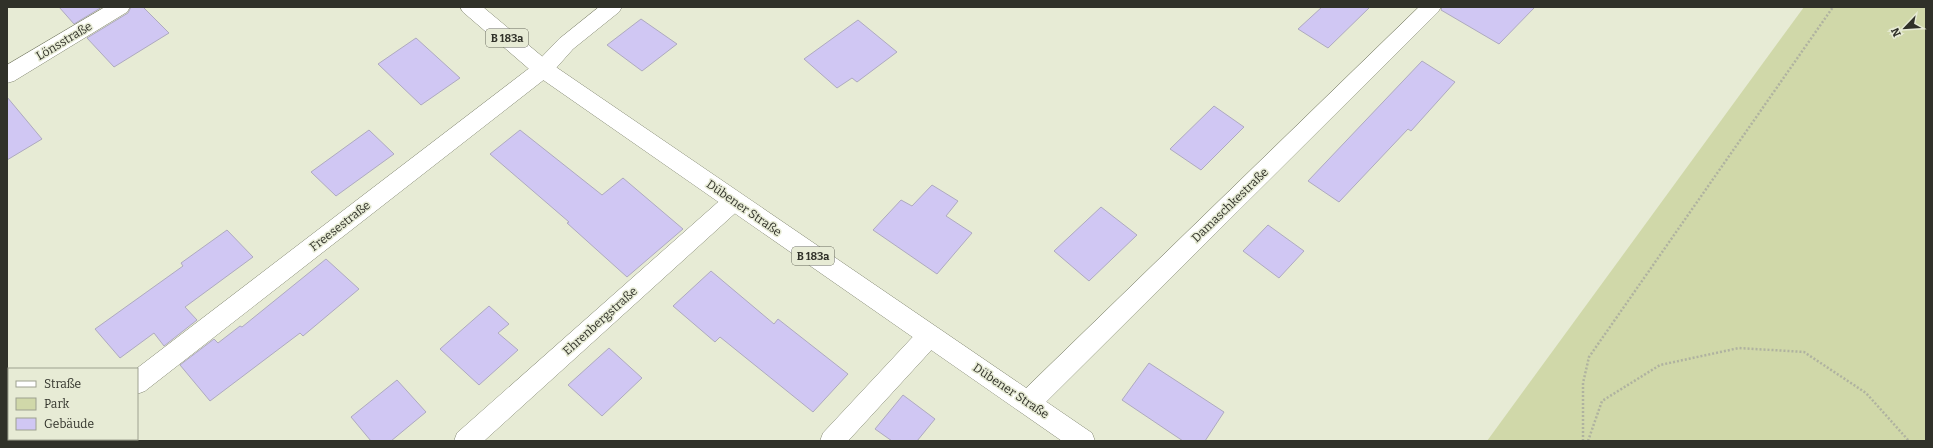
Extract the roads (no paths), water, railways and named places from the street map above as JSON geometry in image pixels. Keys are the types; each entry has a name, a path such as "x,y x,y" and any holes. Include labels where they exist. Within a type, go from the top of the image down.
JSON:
{"street":[{"name":"Lönsstraße","path":"7,75 120,7"},
{"name":"Dübener Straße","path":"470,7 543,69 1083,441"},
{"name":"Freesestraße","path":"138,382 543,69 566,44 612,7"},
{"name":"Damaschkestraße","path":"1028,403 1431,7"},
{"name":"Ehrenbergstraße","path":"466,441 734,201"},
{"path":"832,441 929,336"}]}
